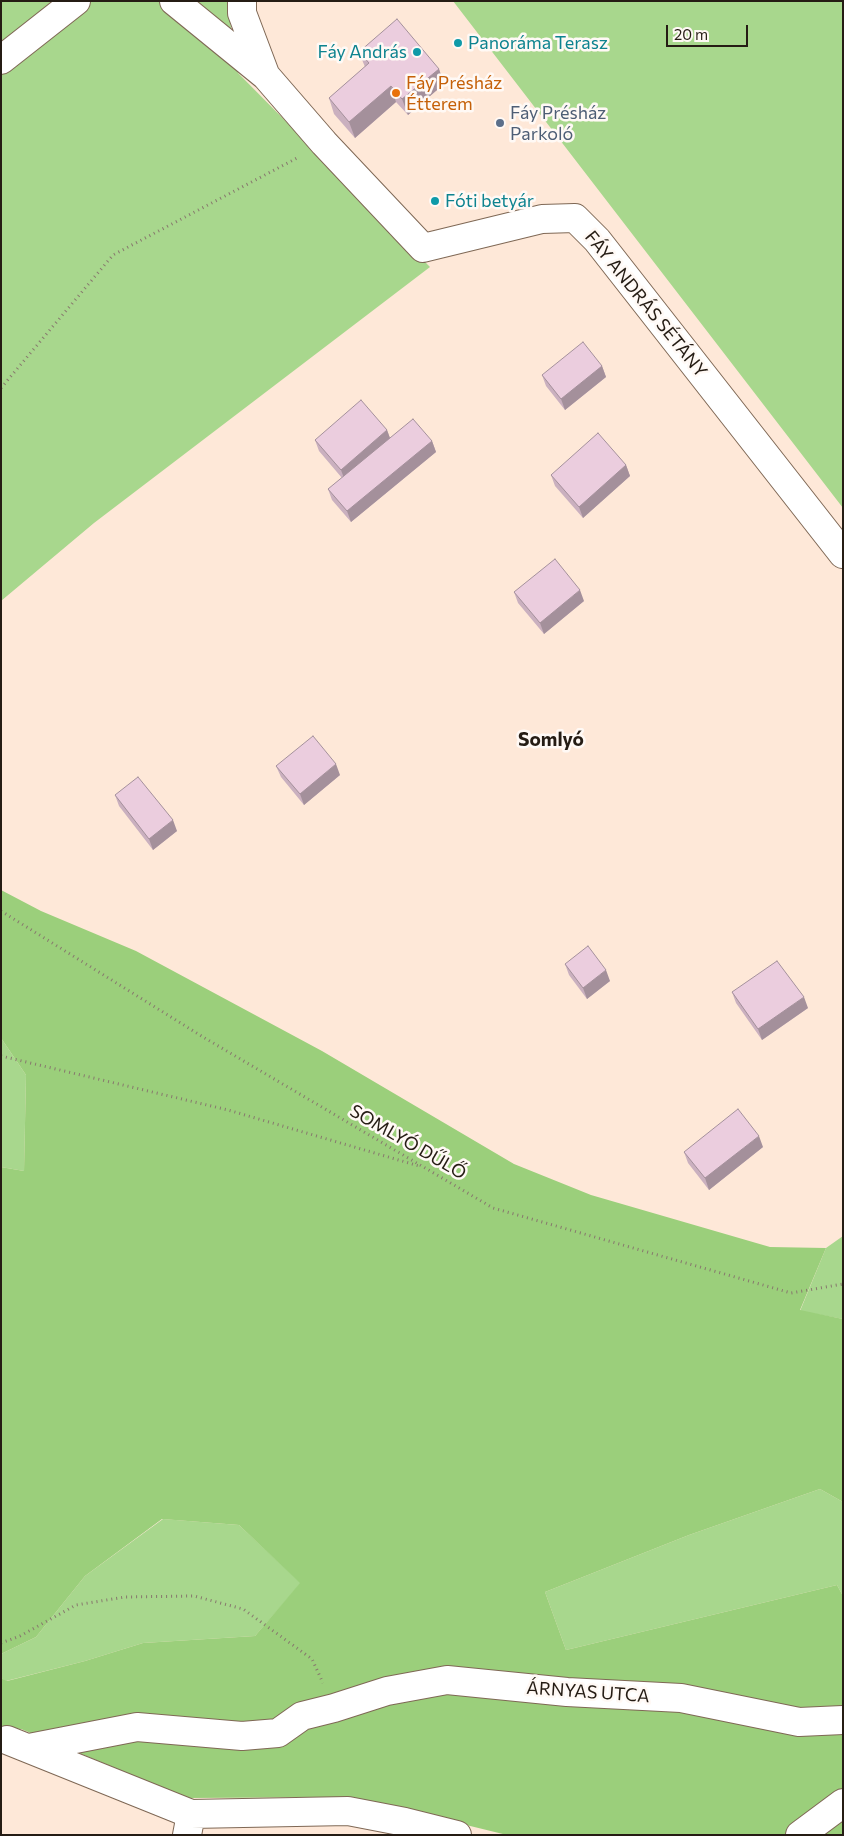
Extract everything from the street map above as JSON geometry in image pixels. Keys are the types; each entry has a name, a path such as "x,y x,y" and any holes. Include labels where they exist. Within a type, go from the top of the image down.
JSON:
{"street":[{"path":"1,60 76,1"},
{"name":"FÁY ANDRÁS SÉTÁNY","path":"174,1 266,76 324,144 423,248 542,219 575,218 597,240 843,554"},
{"path":"242,1 242,13 266,76"},
{"name":"ÁRNYAS UTCA","path":"189,1824 18,1744 138,1728 242,1736 278,1733 302,1716 387,1691 447,1680 567,1692 681,1698 799,1722 843,1720"},
{"path":"800,1835 843,1803"},
{"path":"189,1824 348,1811 405,1822 457,1835"}],"path":[{"path":"1,388 113,255 324,144"},
{"name":"SOMLYÓ DŰLŐ","path":"1,910 203,1037 493,1208 791,1292 843,1284"},
{"path":"1,1056 228,1110 424,1167"},
{"path":"1,1643 20,1636 76,1605 125,1597 194,1596 243,1609 312,1659 334,1708"}],"green space":[{"path":"1,1 227,1 238,73 430,267 94,523 1,601"},
{"path":"453,1 843,1 843,508"},
{"path":"1,890 41,911 136,951 322,1051 514,1164 591,1195 770,1247 826,1248 800,1310 843,1319 843,1502 820,1489 689,1535 545,1592 566,1650 837,1585 843,1596 843,1835 507,1835 352,1797 188,1798 21,1729 1,1728 1,1678 7,1681 85,1661 143,1643 255,1636 300,1583 239,1525 162,1519 85,1576 36,1637 1,1654 1,1167 24,1171 26,1075 1,1038"},
{"path":"1,1038 26,1075 24,1171 1,1167"},
{"path":"843,1236 843,1319 800,1311 826,1248"},
{"path":"820,1489 843,1502 843,1596 837,1585 566,1650 545,1592 689,1535"},
{"path":"163,1519 239,1525 301,1583 255,1636 143,1643 85,1661 6,1681 1,1678 1,1654 36,1637 85,1576"}],"building":[{"name":"Fáy Présház Étterem","path":"397,19 439,69 402,99 391,86 349,122 329,98 369,63 359,52"},
{"path":"583,342 602,366 561,399 542,375"},
{"path":"361,400 387,430 341,470 315,440"},
{"path":"413,419 432,441 347,511 328,489"},
{"path":"598,433 626,465 579,507 551,475"},
{"path":"555,559 580,590 540,623 514,592"},
{"path":"313,736 336,764 300,794 276,766"},
{"path":"138,777 173,820 149,839 115,795"},
{"path":"588,946 606,970 583,988 565,964"},
{"path":"777,961 804,997 758,1029 732,992"},
{"path":"738,1109 759,1136 705,1178 684,1152"}],"place":[{"name":"Panoráma Terasz","path":"458,43"},
{"name":"Fáy András","path":"417,52"},
{"name":"Fáy Présház Étterem","path":"396,93"},
{"name":"Fáy Présház Parkoló","path":"500,123"},
{"name":"Fóti betyár","path":"435,201"}],"district":[{"name":"Somlyó","path":"551,740"}]}
